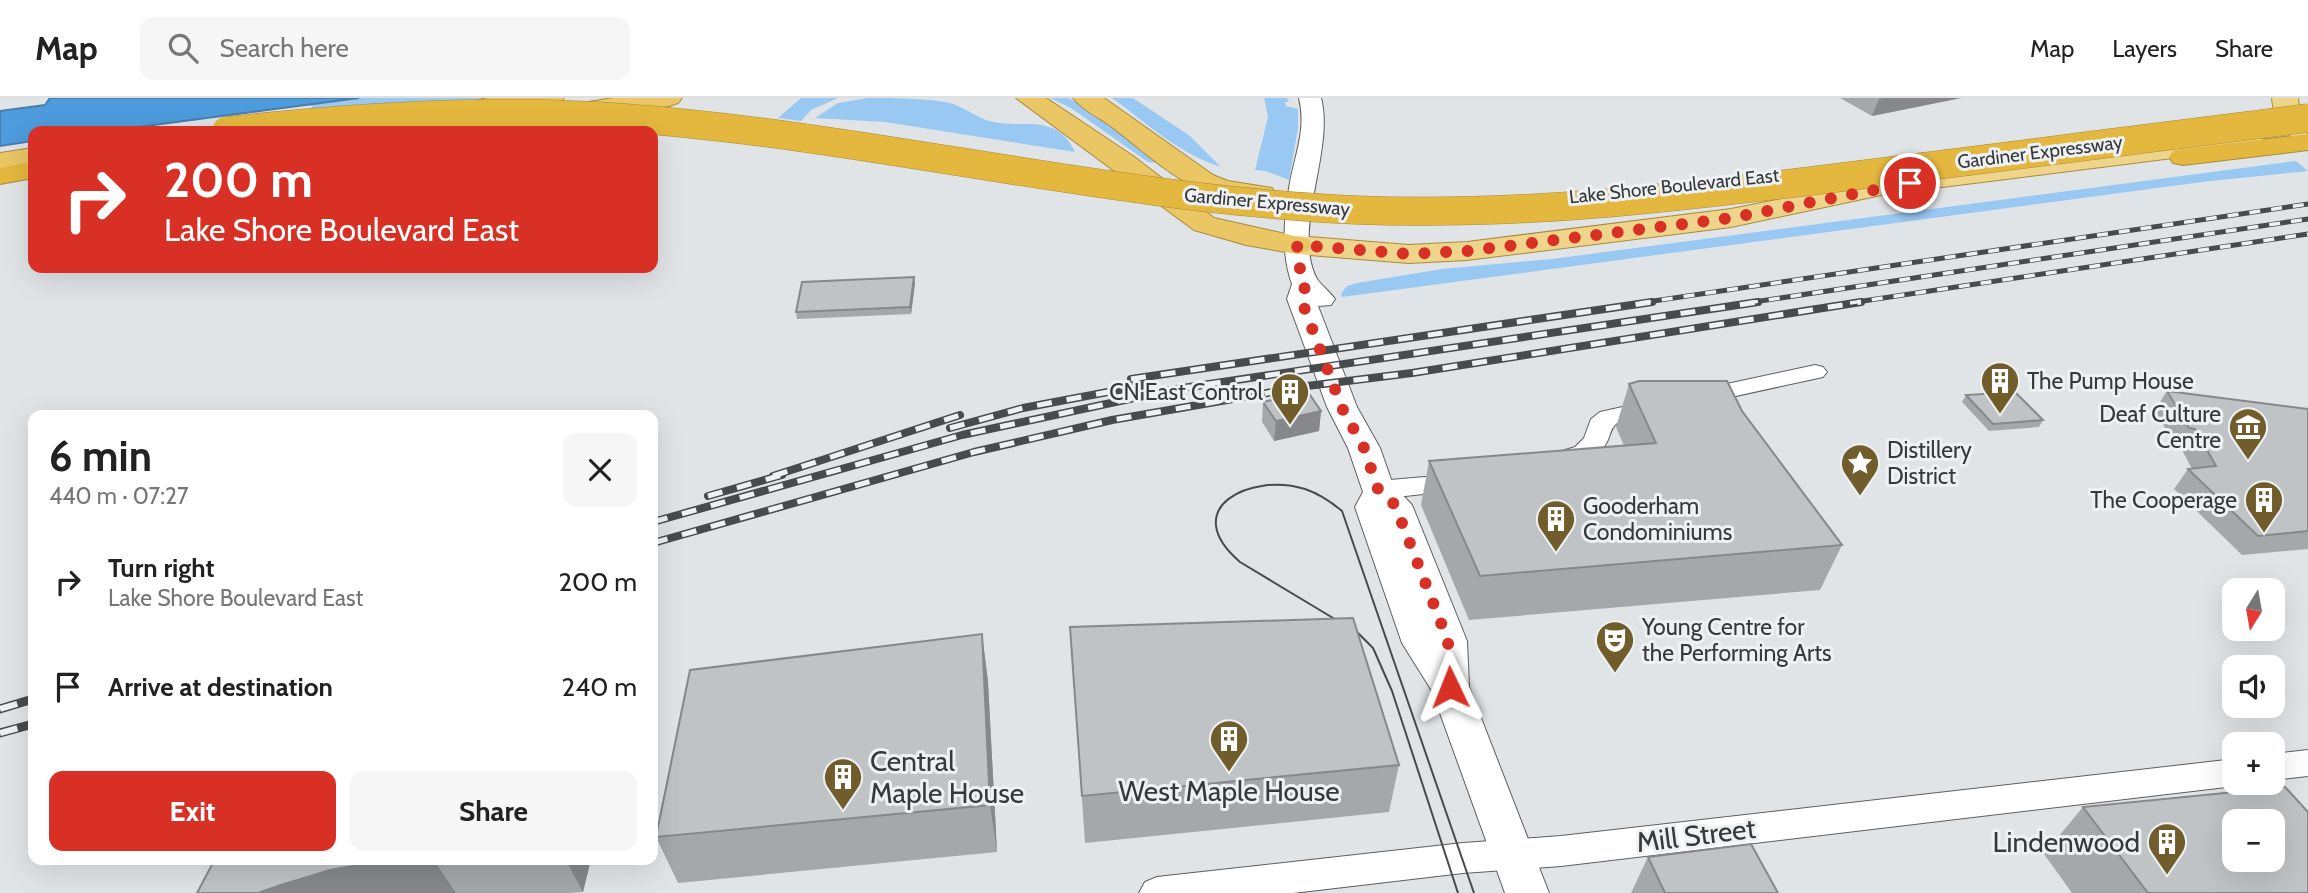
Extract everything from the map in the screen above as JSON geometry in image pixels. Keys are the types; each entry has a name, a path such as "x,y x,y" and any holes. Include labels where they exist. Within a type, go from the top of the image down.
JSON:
{"highway":[{"path":"276,126 418,114 551,98"},
{"path":"441,126 669,98"},
{"name":"Lake Shore Boulevard East","path":"1029,98 1122,162 1204,224 1246,236 1297,245"},
{"name":"Lake Shore Boulevard East","path":"1086,98 1128,125 1203,181 1222,188 1300,198 1415,204 1502,202 1626,193 2302,125"},
{"name":"Gardiner Expressway","path":"292,126 436,115 628,118 759,133 1171,194 1312,207 1464,212 1580,207 1674,198 2302,125"},
{"name":"Gardiner Expressway","path":"658,138 745,148 1193,215 1326,229 1438,233 1529,232 1658,221 2183,157 2302,125"},
{"path":"0,160 28,157"},
{"path":"0,178 28,171"},
{"path":"0,178 28,176"}],"main road":[{"name":"Lake Shore Boulevard East","path":"1297,245 1409,254 1562,240 1731,218 1886,186 2302,125"}],"street":[{"path":"1310,98 1314,110 1314,133 1300,198 1297,245 1300,269 1306,284 1301,299 1342,408 1364,448 1378,489 1372,507 1421,643 1450,687 1520,874"},
{"path":"1537,469 1584,453 1595,440 1600,424 1609,417 1815,372"},
{"path":"1378,489 1478,482"},
{"path":"2285,766 2308,763"},
{"name":"Mill Street","path":"1157,893 1520,874 1574,850 2222,774"}],"shaded area":[{"path":"50,98 359,98 146,126 28,126 28,142 0,146 0,111 45,105"},
{"path":"359,98 492,98 312,110 311,104"},
{"path":"801,98 838,98 811,110 801,121 778,118"},
{"path":"868,98 940,101 989,121 1037,124 1058,131 1075,152 885,122 815,118 838,103"},
{"path":"1050,98 1069,98 1165,164 1148,162 1071,108"},
{"path":"1112,98 1133,98 1190,136 1221,167 1192,155"},
{"path":"1264,98 1287,98 1289,102 1285,102 1286,106 1298,109 1298,128 1289,180 1266,171 1255,170 1268,117"},
{"path":"2296,161 2308,171 2202,182 1342,297 1341,294 1347,286 1357,283 1442,269 1552,259"}],"building":[{"path":"914,277 910,307 796,312 802,282"},
{"path":"1639,381 1727,381 1742,411 1842,545 1480,576 1429,461 1656,443 1629,384"},
{"path":"2167,391 2308,409 2308,531 2258,536 2188,469 2216,466 2195,429 2189,428"},
{"path":"1308,392 1321,411 1276,421 1263,402"},
{"name":"The Pump House","path":"2015,392 2043,420 1993,424 1966,395"},
{"name":"West Maple House","path":"1353,618 1399,765 1082,796 1070,627"},
{"name":"Central Maple House","path":"982,634 990,805 658,837 690,670"},
{"path":"2285,787 2308,812 2308,893 2148,893 2083,807 2222,793 2285,795"},
{"path":"1751,844 1778,893 1665,893 1648,857"},
{"path":"212,865 358,865 330,870 258,893 197,893"}],"tram line":[{"path":"1458,893 1392,691 1373,648 1358,633 1240,562 1222,543 1216,525 1219,511 1229,499 1244,490 1284,485 1305,489 1342,511 1474,893"}],"railway":[{"path":"1640,303 2308,204"},
{"path":"1747,303 2308,219"},
{"path":"1850,303 2308,234"},
{"path":"1131,379 1652,302"},
{"path":"658,521 962,435 1176,389 1758,302"},
{"path":"658,542 974,452 1112,420 1307,386 1412,373 1861,302"},
{"path":"950,428 1023,408 1145,385"},
{"path":"773,476 960,415"},
{"path":"708,496 782,475"},
{"path":"0,709 28,701"},
{"path":"0,733 28,725"}],"place":[{"name":"The Pump House","path":"2000,415"},
{"name":"CN East Control","path":"1290,426"},
{"name":"Deaf Culture Centre","path":"2248,461"},
{"name":"Distillery District","path":"1860,497"},
{"name":"The Cooperage","path":"2264,534"},
{"name":"Gooderham Condominiums","path":"1556,553"},
{"name":"Young Centre for the Performing Arts","path":"1615,674"},
{"name":"West Maple House","path":"1229,773"},
{"name":"Central Maple House","path":"843,811"},
{"name":"Lindenwood","path":"2167,876"}],"route":[{"path":"1450,687 1448,641 1395,505 1378,489 1364,448 1342,408 1301,299 1306,284 1300,269 1297,245 1409,254 1468,251 1731,218 1910,183"}]}
